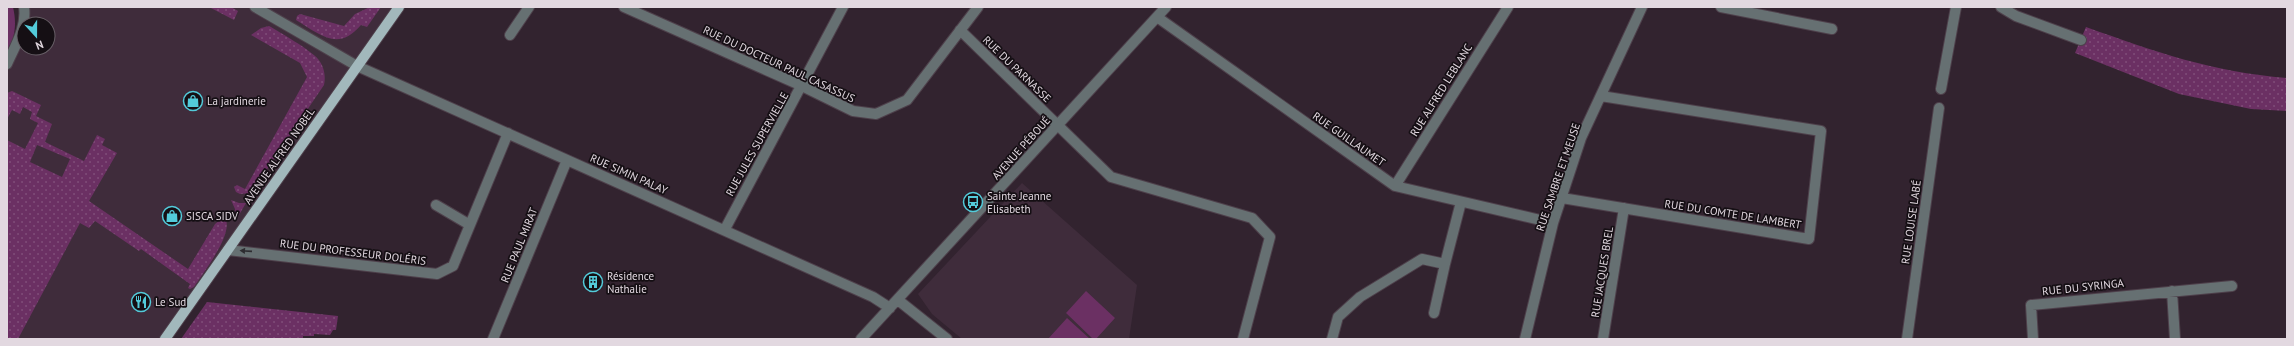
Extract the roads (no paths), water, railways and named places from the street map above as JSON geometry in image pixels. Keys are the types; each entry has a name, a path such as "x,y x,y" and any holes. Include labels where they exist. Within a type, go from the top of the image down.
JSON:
{"main road":[{"name":"AVENUE ALFRED NOBEL","path":"165,339 399,7"}],"street":[{"path":"7,64 22,30 25,15 24,7"},
{"name":"RUE SIMIN PALAY","path":"255,7 357,66 724,229 873,297 890,308"},
{"path":"510,35 529,7"},
{"name":"RUE DU DOCTEUR PAUL CASASSUS","path":"624,7 646,11 854,111 876,114 907,100 978,7"},
{"name":"RUE JULES SUPERVIELLE","path":"724,229 844,7"},
{"name":"AVENUE PÉBOUÉ","path":"861,339 1166,7"},
{"name":"RUE ALFRED LEBLANC","path":"1395,186 1508,7"},
{"name":"RUE SAMBRE ET MEUSE","path":"1525,339 1553,223 1581,138 1642,7"},
{"path":"1721,7 1832,28"},
{"path":"1942,88 1956,7"},
{"path":"2001,7 2016,16 2081,40"},
{"name":"RUE GUILLAUMET","path":"1157,17 1395,186 1553,223"},
{"name":"RUE DU PARNASSE","path":"960,30 1111,177 1252,218 1270,237 1243,339"},
{"name":"RUE DU COMTE DE LAMBERT","path":"1562,198 1809,239 1821,132 1601,96"},
{"name":"RUE LOUISE LABÉ","path":"1907,339 1938,108"},
{"name":"RUE DU PROFESSEUR DOLÉRIS","path":"228,250 263,252 437,274 453,266 508,133"},
{"name":"RUE PAUL MIRAT","path":"493,339 567,160"},
{"path":"1434,313 1461,202"},
{"path":"436,205 470,224"},
{"name":"RUE JACQUES BREL","path":"1603,339 1624,208"},
{"path":"1332,339 1338,317 1360,297 1422,259 1445,264"},
{"name":"RUE DU SYRINGA","path":"2033,339 2031,305 2232,286"},
{"path":"2172,291 2175,339"},
{"path":"898,300 947,339"}],"place":[{"name":"La jardinerie","path":"193,101"},
{"name":"Sainte Jeanne Elisabeth","path":"973,202"},
{"name":"SISCA SIDV","path":"172,216"},
{"name":"Résidence Nathalie","path":"593,282"},
{"name":"Le Sud","path":"141,302"}]}
